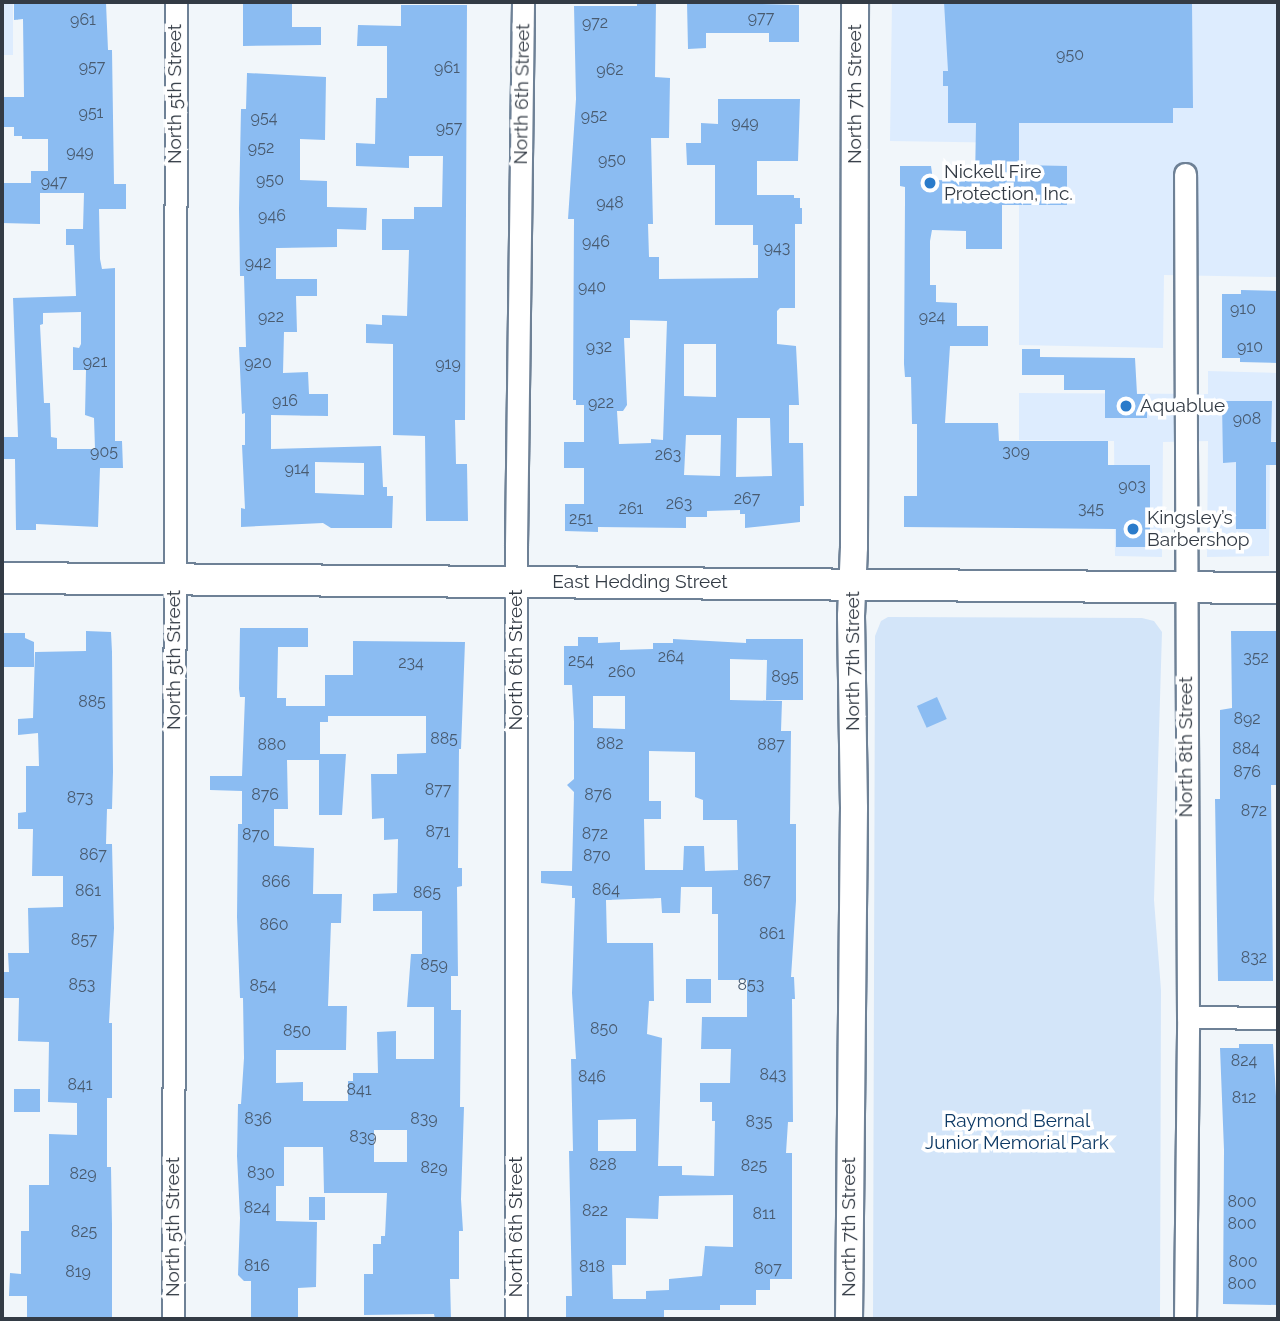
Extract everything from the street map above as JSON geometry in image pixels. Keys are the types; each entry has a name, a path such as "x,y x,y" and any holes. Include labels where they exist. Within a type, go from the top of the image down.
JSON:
{"main road":[{"name":"East Hedding Street","path":"2,578 1278,589"}],"street":[{"name":"North 5th Street","path":"173,1319 176,2"},
{"name":"North 6th Street","path":"516,1319 516,582 523,2"},
{"name":"North 7th Street","path":"849,1319 855,2"},
{"name":"North 8th Street","path":"1185,174 1188,1017 1183,1219 1185,1319"},
{"path":"1188,1017 1278,1018"}],"shaded area":[{"path":"2,2 13,2 13,55 2,55"},
{"path":"892,2 1278,2 1278,277 1164,275 1163,348 1019,345 1019,143 890,141"},
{"path":"1208,371 1278,373 1278,441 1270,442 1269,556 1207,557 1208,441 1163,442 1162,557 1115,556 1114,441 1019,440 1019,393 1208,394"}],"green space":[{"name":"Raymond Bernal Junior Memorial Park","path":"888,617 1142,618 1154,621 1162,632 1154,900 1161,990 1160,1319 873,1319 875,636 881,621"}],"building":[{"path":"14,2 106,3 108,50 112,50 114,184 126,184 126,209 99,209 100,259 102,269 115,268 115,441 122,441 123,468 100,468 98,527 36,524 36,530 16,530 15,459 2,459 2,437 18,437 13,298 76,296 74,245 66,245 66,229 83,229 84,193 40,193 40,224 2,223 2,183 31,183 31,171 48,171 48,139 22,139 22,136 14,136 14,127 2,127 2,97 24,97 23,19 14,20","holes":["81,312 79,348 73,347 73,370 86,370 85,415 94,418 95,449 57,449 57,438 51,437 50,403 44,403 40,325 43,324 43,313"]},
{"path":"637,2 656,2 655,77 670,78 669,138 651,138 653,224 648,224 649,257 659,257 659,279 758,278 758,245 753,245 753,225 715,225 715,165 687,165 686,143 701,143 701,123 718,124 718,99 800,99 798,161 757,161 757,195 794,195 794,198 800,198 802,208 802,224 795,224 795,308 780,308 777,311 777,344 796,346 799,405 789,405 789,443 803,443 804,506 800,506 800,522 745,528 745,514 740,514 740,510 707,511 707,517 686,517 686,528 598,527 598,532 565,531 565,504 584,504 584,468 564,468 564,442 584,442 584,405 576,405 576,400 573,400 574,219 568,219 576,99 574,6 637,6","holes":["630,320 667,321 663,440 619,444 617,411 623,411 627,405 624,338 630,338","684,344 716,344 716,397 684,396","737,418 770,418 772,476 736,477","686,435 721,435 720,476 684,475"]},
{"path":"687,2 799,5 799,42 769,42 769,33 706,33 706,48 688,49"},
{"path":"944,2 1192,2 1193,108 1173,108 1173,123 1019,123 1019,165 1067,166 1067,205 1002,205 1002,249 966,249 966,231 932,230 930,241 930,285 936,285 936,302 957,303 957,326 988,326 988,346 950,346 945,423 998,423 999,441 1108,441 1108,465 1150,465 1150,547 1116,547 1116,529 904,527 904,496 917,496 917,424 912,424 911,377 905,377 904,364 905,187 900,186 900,166 931,166 933,180 975,181 976,123 948,123 948,86 943,86 943,71 948,71"},
{"path":"243,4 292,4 292,27 321,27 321,45 243,46"},
{"path":"401,5 467,5 465,420 455,420 456,464 467,464 468,521 426,521 425,436 393,435 393,344 366,343 366,324 382,325 382,315 407,316 409,250 382,250 382,219 414,219 414,207 442,207 443,156 409,156 409,168 356,166 356,143 375,144 376,98 387,98 387,46 357,46 358,25 401,26"},
{"path":"247,73 326,77 325,140 300,139 300,180 327,181 327,207 367,208 366,230 337,229 337,247 276,248 276,279 317,279 317,296 296,296 297,332 284,332 283,373 308,372 309,394 328,394 328,416 271,415 271,449 381,446 383,487 387,487 387,496 393,496 392,528 331,528 323,523 241,527 241,508 245,509 242,445 245,445 245,413 242,414 239,347 246,347 244,276 240,276 239,208 241,109 246,109","holes":["315,462 364,463 364,495 315,493"]},
{"path":"1241,290 1278,291 1278,363 1240,362 1240,358 1222,358 1222,294 1241,294"},
{"path":"1022,349 1040,349 1040,357 1135,358 1137,394 1147,394 1147,418 1105,418 1105,390 1064,390 1064,375 1022,375"},
{"path":"1272,401 1271,442 1278,442 1278,465 1266,465 1266,529 1236,529 1236,462 1223,463 1222,402"},
{"path":"240,628 308,628 308,647 278,647 277,698 286,698 286,706 325,706 325,675 353,675 353,641 465,642 459,749 458,868 462,868 462,886 457,887 458,976 451,976 451,1010 461,1010 460,1107 464,1107 461,1199 463,1231 459,1231 459,1279 450,1279 451,1319 435,1319 434,1314 364,1315 364,1274 373,1274 373,1244 381,1244 381,1236 385,1236 387,1193 324,1193 323,1147 284,1147 284,1186 276,1186 276,1221 317,1222 316,1287 298,1288 298,1319 251,1319 251,1281 244,1281 238,1275 238,1104 241,1104 244,1058 237,917 238,824 242,824 242,791 210,790 210,776 242,776 245,697 240,697","holes":["328,716 426,716 426,753 397,754 397,774 371,774 372,819 384,818 384,840 398,839 397,893 373,894 373,911 422,911 422,954 411,954 407,1007 434,1007 434,1059 396,1059 396,1031 377,1032 378,1073 353,1073 353,1081 348,1081 348,1101 303,1101 303,1082 276,1083 276,1050 346,1050 347,1006 328,1006 331,923 341,923 342,894 313,894 314,848 274,846 274,809 288,809 287,760 319,760 319,815 342,815 346,754 320,754 320,722 328,722","374,1130 407,1130 407,1162 374,1162"]},
{"path":"86,631 111,632 112,652 112,809 107,809 106,844 112,844 114,928 109,1023 112,1023 112,1098 107,1098 107,1167 111,1167 112,1319 27,1319 27,1296 9,1296 10,1273 21,1274 21,1231 29,1231 29,1185 49,1185 49,1134 77,1135 77,1103 48,1102 49,1042 18,1041 19,998 2,998 2,972 9,972 8,953 29,953 28,908 63,907 63,876 32,876 33,829 18,829 18,813 26,812 26,766 39,766 38,733 18,735 18,719 33,718 35,652 86,651"},
{"path":"1231,631 1278,631 1278,772 1277,785 1271,785 1273,981 1218,981 1215,799 1220,799 1220,710 1232,708"},
{"path":"3,633 25,633 25,638 34,642 34,667 2,667"},
{"path":"578,637 598,637 598,643 620,642 620,650 653,649 653,643 673,643 673,639 746,643 746,639 803,639 803,700 766,700 767,660 730,659 730,700 782,701 781,731 791,731 790,824 796,824 796,901 791,977 794,977 795,999 792,999 793,1122 788,1122 786,1153 792,1153 792,1279 770,1279 770,1290 756,1290 756,1305 720,1305 720,1310 664,1310 664,1319 566,1319 566,1296 572,1296 569,1151 573,1151 571,1059 576,1059 572,993 575,898 572,898 572,886 541,883 541,871 572,871 574,792 567,785 574,779 574,722 572,685 564,685 564,646 578,646","holes":["593,696 625,696 625,729 593,728","649,751 695,752 695,797 703,800 703,820 737,820 738,870 705,871 704,846 684,846 683,870 645,870 644,819 661,819 661,801 649,801","681,887 712,887 712,914 718,914 718,980 747,980 747,1017 702,1017 701,1049 731,1049 730,1083 700,1083 700,1102 712,1102 712,1121 715,1121 714,1176 682,1175 682,1166 658,1166 662,1038 647,1034 649,1001 654,1001 653,943 607,943 606,900 661,898 662,913 680,913","636,1119 636,1151 598,1151 598,1120","733,1195 733,1247 705,1246 702,1276 669,1279 669,1290 646,1291 646,1299 613,1299 612,1265 626,1265 626,1218 658,1219 659,1196"]},
{"path":"937,697 947,719 927,728 917,706"},
{"path":"686,979 711,979 711,1003 686,1003"},
{"path":"1239,1044 1273,1044 1278,1131 1278,1305 1223,1304 1224,1150 1220,1048 1239,1048"},
{"path":"14,1089 40,1089 40,1112 14,1112"},
{"path":"309,1197 325,1197 325,1220 309,1220"}],"place":[{"name":"Nickell Fire Protection, Inc.","path":"930,183"},
{"name":"Aquablue","path":"1126,406"},
{"name":"Kingsley’s Barbershop","path":"1133,529"}]}
